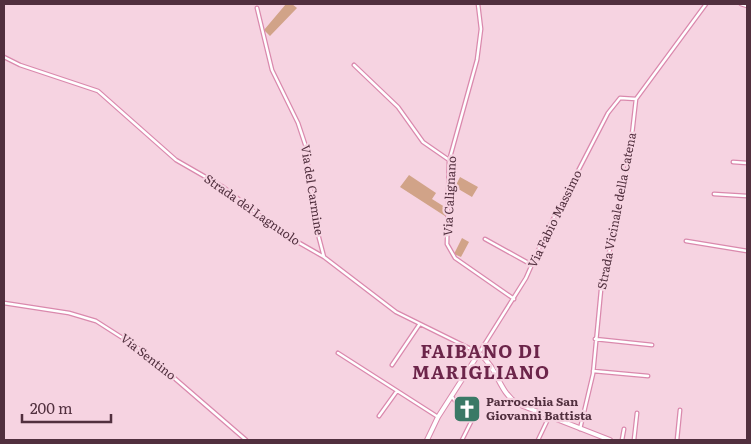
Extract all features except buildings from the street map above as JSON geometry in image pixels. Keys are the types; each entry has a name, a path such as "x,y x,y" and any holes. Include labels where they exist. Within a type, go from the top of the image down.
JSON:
{"street":[{"name":"Via Calignano","path":"478,4 481,29 477,60 449,160 447,244 455,258 514,299"},
{"path":"636,99 706,4"},
{"path":"742,4 747,6"},
{"name":"Via del Carmine","path":"257,8 272,70 298,123 306,147 314,215 324,257"},
{"name":"Strada del Lagnuolo","path":"4,57 20,65 98,91 176,160 223,187 282,234 324,257"},
{"path":"354,65 398,107 423,142 449,160"},
{"name":"Via Fabio Massimo","path":"479,353 514,299 608,113 620,98 636,99"},
{"name":"Strada Vicinale della Catena","path":"580,429 593,371 595,339 603,280 629,161 636,99"},
{"path":"733,162 747,163"},
{"path":"714,194 747,196"},
{"path":"485,239 532,265"},
{"path":"686,241 747,251"},
{"path":"324,257 396,312 479,353 496,370 503,390 511,399 549,417 610,440"},
{"name":"Via Sentino","path":"4,304 69,313 96,321 143,350 246,440"},
{"path":"392,365 420,324"},
{"path":"595,339 652,345"},
{"path":"338,353 438,417"},
{"path":"427,440 438,417 479,353"},
{"path":"593,371 648,376"},
{"path":"379,416 396,391"},
{"path":"452,397 472,420 462,440"},
{"path":"677,440 680,410"},
{"path":"634,440 637,413"},
{"path":"538,440 549,417"},
{"path":"622,440 624,429"}],"shaded area":[{"path":"286,4 292,4 297,8 270,36 264,30"},
{"path":"409,175 436,193 432,199 448,209 448,218 400,187"},
{"path":"460,177 478,187 472,197 455,187"},
{"path":"462,238 469,242 461,257 454,254"}],"place":[{"name":"Parrocchia San Giovanni Battista","path":"467,409"}],"district":[{"name":"FAIBANO DI MARIGLIANO","path":"481,362"}]}
